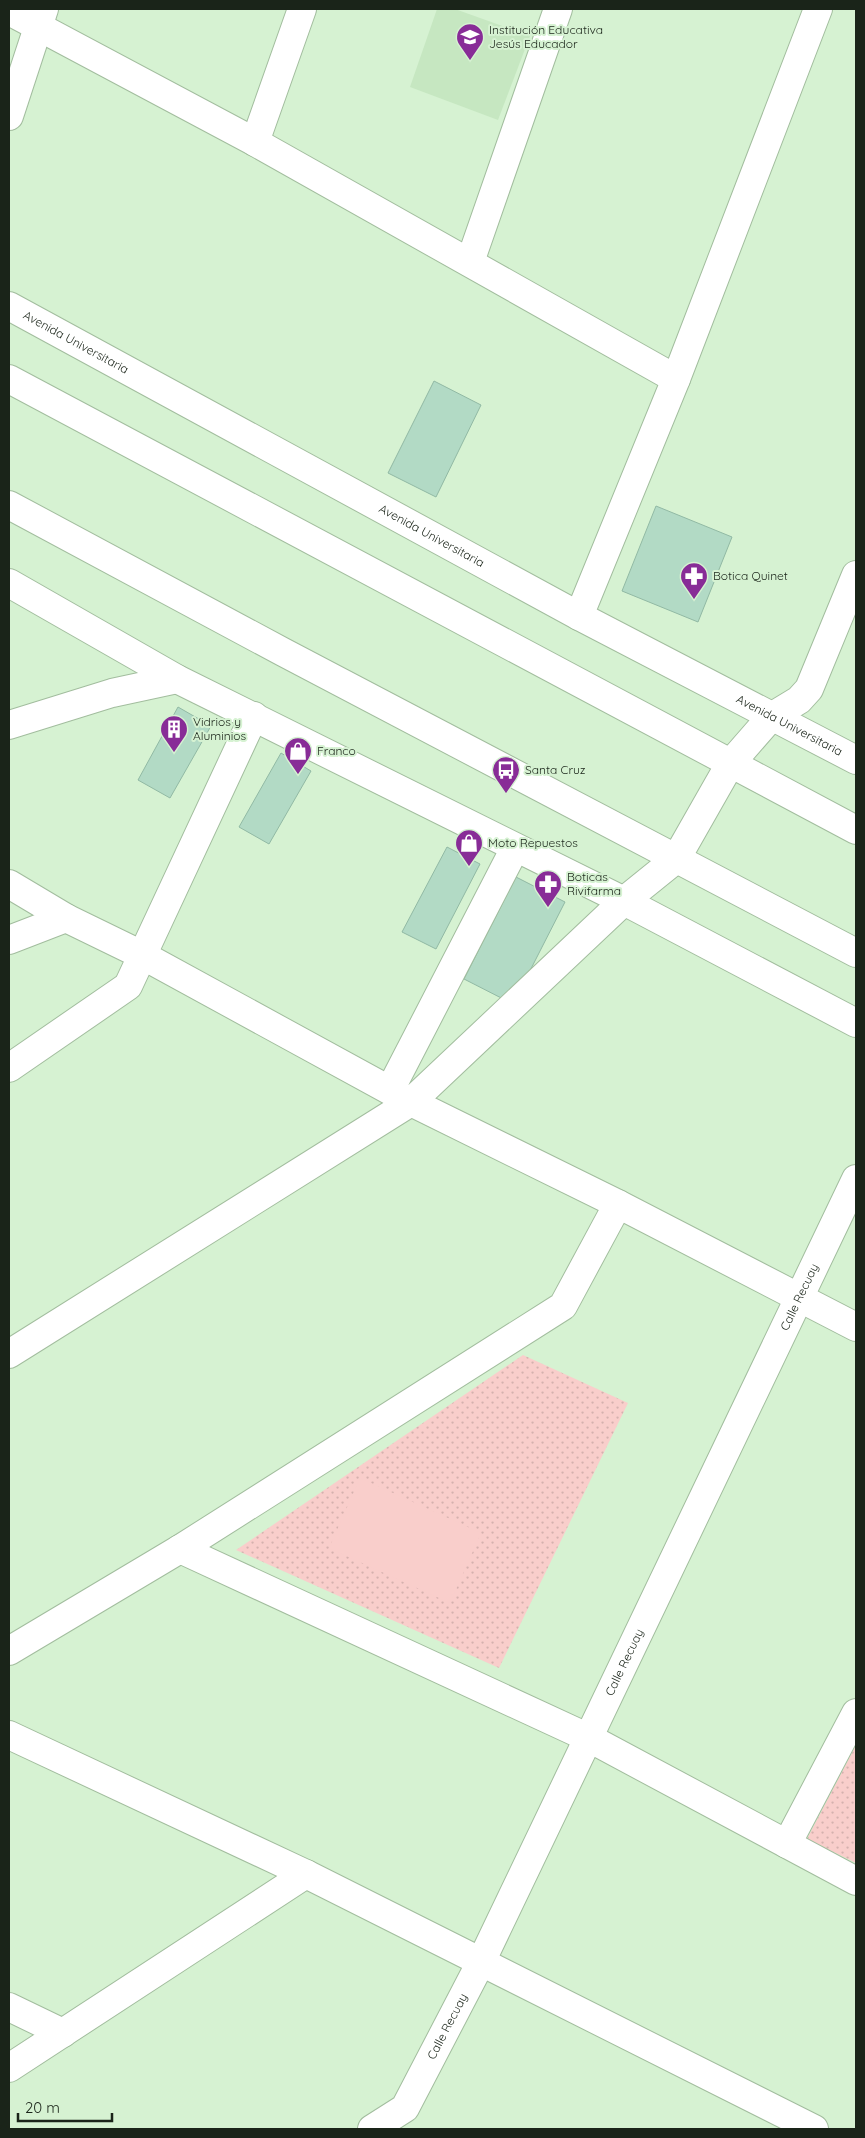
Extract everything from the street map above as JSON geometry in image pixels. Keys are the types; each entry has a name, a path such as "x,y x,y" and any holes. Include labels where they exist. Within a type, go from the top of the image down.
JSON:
{"street":[{"path":"256,142 302,9"},
{"path":"470,262 558,9"},
{"path":"579,616 676,379 818,9"},
{"path":"9,11 41,17 256,142 676,379"},
{"path":"9,116 41,17"},
{"name":"Avenida Universitaria","path":"9,306 579,616 856,760"},
{"path":"9,379 856,830"},
{"path":"9,504 856,953"},
{"path":"9,1354 401,1096 624,901 676,859 730,764 771,717 799,700 809,690 856,575"},
{"path":"9,583 177,678 624,901 856,1023"},
{"path":"9,724 112,693 177,678"},
{"path":"9,1068 128,986 254,716"},
{"path":"401,1096 515,848"},
{"path":"9,884 66,918 142,955 401,1096 618,1204 856,1327"},
{"path":"9,940 66,918"},
{"name":"Calle Recuay","path":"372,2129 405,2108 481,1962 856,1179"},
{"path":"9,1651 180,1549 563,1306 618,1204"},
{"path":"180,1549 589,1738 856,1881"},
{"path":"787,1844 856,1713"},
{"path":"9,1735 306,1874 814,2129"},
{"path":"9,2068 306,1874"},
{"path":"9,2007 63,2033"}],"shaded area":[{"name":"Institución Educativa Jesús Educador","path":"437,9 455,9 530,36 498,120 410,87"},
{"path":"523,1355 628,1403 499,1668 236,1550"},
{"path":"360,1478 481,1533 450,1603 329,1548"},
{"path":"856,1745 856,1863 807,1839"}],"building":[{"path":"434,381 481,405 436,497 388,473"},
{"path":"656,506 732,537 698,622 622,591"},
{"name":"Vidrios y Aluminios","path":"178,707 211,726 170,798 138,780"},
{"path":"281,753 311,771 269,844 239,827"},
{"path":"447,847 480,864 436,949 402,932"},
{"path":"516,877 565,902 513,1004 464,979"}],"place":[{"name":"Institución Educativa Jesús Educador","path":"470,61"},
{"name":"Botica Quinet","path":"694,600"},
{"name":"Vidrios y Aluminios","path":"174,753"},
{"name":"Franco","path":"298,775"},
{"name":"Santa Cruz","path":"506,794"},
{"name":"Moto Repuestos","path":"469,867"},
{"name":"Boticas Rivifarma","path":"548,908"}]}
